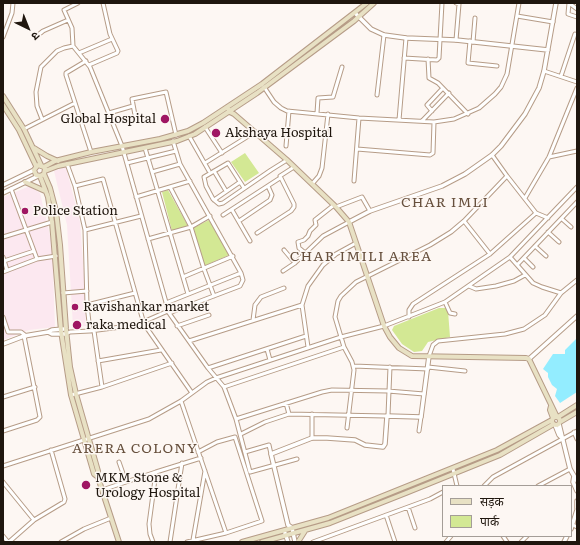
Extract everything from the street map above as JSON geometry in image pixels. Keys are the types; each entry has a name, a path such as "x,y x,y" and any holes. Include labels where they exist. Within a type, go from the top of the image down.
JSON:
{"main road":[{"path":"3,105 19,130 35,168 36,175 42,174 58,166 173,141 189,136 232,112 367,3"},
{"path":"35,168 91,152 176,135 188,131 263,86 358,17 374,3"},
{"path":"3,96 24,129 42,166 42,174 52,222 74,394 94,474 98,478 119,542"},
{"path":"228,106 232,112 287,160 335,206 348,222 384,326 390,337 404,352 412,356 530,359 556,421"},
{"path":"34,148 46,156 58,161"},
{"path":"42,174 50,188 56,211 60,245 65,332"},
{"path":"25,182 46,191"},
{"path":"556,421 577,405"},
{"path":"262,542 318,527 353,514 454,471 577,412"},
{"path":"242,542 317,522 454,471"},
{"path":"350,509 353,514"},
{"path":"317,522 318,527"},
{"path":"296,542 306,530"},
{"path":"277,538 284,542"}],"street":[{"path":"3,37 12,13 13,3"},
{"path":"78,3 64,10 72,28 73,46 89,65 122,146 169,312 177,326 208,368 224,386 241,434 250,472 297,459"},
{"path":"89,65 117,52 112,39 103,3"},
{"path":"404,58 437,60 439,58 442,3"},
{"path":"456,3 459,4 456,40"},
{"path":"263,86 274,102 281,108 289,111 359,118 434,122 454,119 468,114 487,103 501,87 507,74 519,3"},
{"path":"283,271 295,263 323,236 348,222 370,211 442,186 465,174 492,155 513,132 534,100 544,71 556,3"},
{"path":"569,3 577,9"},
{"path":"569,3 568,14 577,17"},
{"path":"355,13 371,29 384,36 472,41 548,50"},
{"path":"516,16 553,22"},
{"path":"475,18 468,63 497,66"},
{"path":"37,36 43,31 68,20"},
{"path":"561,76 575,34"},
{"path":"376,95 384,36"},
{"path":"399,120 406,38"},
{"path":"79,53 112,39"},
{"path":"42,119 36,99 41,67 57,51 73,46"},
{"path":"428,59 429,78 438,83 449,93 468,114"},
{"path":"86,61 66,74 91,152"},
{"path":"317,113 318,98 333,97 342,67"},
{"path":"544,71 577,82"},
{"path":"432,111 427,105 443,88"},
{"path":"525,198 549,156 577,88"},
{"path":"135,115 132,101 133,99 166,92 176,135"},
{"path":"422,121 449,93"},
{"path":"24,129 75,103"},
{"path":"109,113 133,106"},
{"path":"286,146 289,111"},
{"path":"312,184 319,176 322,168 328,114"},
{"path":"354,181 359,118"},
{"path":"357,149 430,155 433,153 434,122"},
{"path":"206,127 222,153"},
{"path":"205,163 255,132"},
{"path":"189,136 209,171"},
{"path":"3,344 25,336 48,332 52,334 92,331 143,323 240,286 243,280 241,273 233,256 180,164 173,141"},
{"path":"145,148 188,294"},
{"path":"127,163 176,151"},
{"path":"549,156 577,151"},
{"path":"492,155 536,213 548,218"},
{"path":"244,188 228,163 204,178 214,200 219,204 223,203 287,160"},
{"path":"67,164 75,186 85,230 87,305 102,387"},
{"path":"152,172 180,164"},
{"path":"223,215 280,178 283,173 294,167"},
{"path":"3,185 35,168"},
{"path":"214,171 226,192"},
{"path":"3,193 42,174"},
{"path":"348,428 353,390 354,366 344,347 335,317 338,301 341,296 356,282 435,242 451,232 464,221 507,176"},
{"path":"257,233 292,211 294,207 294,204 280,178"},
{"path":"75,186 103,179 143,323 192,393"},
{"path":"136,197 190,181"},
{"path":"214,200 240,182"},
{"path":"238,221 270,200 272,195 268,186"},
{"path":"3,466 149,419 181,401 207,382 216,378 341,337 384,326 444,302 510,257 577,186"},
{"path":"170,187 191,227 214,296"},
{"path":"11,189 37,259"},
{"path":"305,253 299,248 298,242 306,238 316,225 315,220 335,206 362,196 370,211"},
{"path":"517,265 576,204"},
{"path":"232,210 250,241"},
{"path":"409,317 409,310 413,304 490,254 536,213"},
{"path":"85,230 141,216"},
{"path":"148,239 191,227 210,216"},
{"path":"562,219 572,227"},
{"path":"464,221 490,254"},
{"path":"3,236 52,222"},
{"path":"548,232 559,242"},
{"path":"308,348 302,305 308,286 323,265 336,254 356,243"},
{"path":"535,246 546,256"},
{"path":"4,261 34,250"},
{"path":"284,250 295,263"},
{"path":"3,272 37,259 56,256"},
{"path":"183,277 233,256"},
{"path":"3,257 7,270"},
{"path":"510,257 533,282 542,287 562,293"},
{"path":"524,258 534,267"},
{"path":"166,303 241,273"},
{"path":"469,286 476,289 496,286 514,281 526,275"},
{"path":"419,431 429,356 433,345 438,341 505,334 524,329 545,315 562,293 577,280"},
{"path":"253,320 255,304 261,297 284,288"},
{"path":"62,293 87,291"},
{"path":"87,305 135,293"},
{"path":"444,302 450,313 455,314"},
{"path":"189,341 302,305"},
{"path":"177,326 209,315"},
{"path":"530,359 577,316"},
{"path":"3,317 8,332 21,332 25,336 40,418 3,431"},
{"path":"208,368 306,336"},
{"path":"224,386 344,347"},
{"path":"267,349 270,360"},
{"path":"98,361 161,350"},
{"path":"74,394 102,387 172,363"},
{"path":"354,366 428,368 464,371"},
{"path":"271,454 312,438 355,440 365,446 381,447 385,444 390,367"},
{"path":"3,397 35,387"},
{"path":"236,419 329,390 388,391 424,394"},
{"path":"181,401 226,533"},
{"path":"286,403 289,414"},
{"path":"241,434 265,422 289,414 421,417"},
{"path":"312,414 312,438"},
{"path":"556,421 570,469 577,480"},
{"path":"485,485 493,477 575,432 577,439"},
{"path":"187,542 226,533 262,521 235,437 218,442 198,452"},
{"path":"245,452 269,445 288,525 292,528 296,542"},
{"path":"3,536 8,542 34,520 66,500 51,450"},
{"path":"102,490 201,458"},
{"path":"119,462 126,482"},
{"path":"170,542 182,464"},
{"path":"540,485 570,469"},
{"path":"193,540 205,470"},
{"path":"454,471 456,485"},
{"path":"153,542 149,524 156,472"},
{"path":"574,476 573,482 577,491"},
{"path":"3,482 34,520"},
{"path":"314,542 430,499 442,493"},
{"path":"575,526 577,501"},
{"path":"408,507 415,528"},
{"path":"386,515 395,542"},
{"path":"61,542 84,528 111,518"},
{"path":"288,525 284,530 288,542"},
{"path":"67,542 68,538"}],"shaded area":[{"path":"66,167 80,222 86,326 73,327 67,225 54,171"},
{"path":"30,186 40,193 52,244 55,327 29,330 3,340 3,197"}],"green space":[{"path":"245,153 259,173 245,182 231,162"},
{"path":"168,190 188,226 172,231 162,192"},
{"path":"209,220 229,255 204,266 193,228"},
{"path":"439,308 446,308 448,311 450,337 428,342 422,351 414,352 402,344 392,330 394,326"}],"water":[{"path":"577,338 577,392 560,403 555,396 557,389 552,385 548,377 548,373 543,369 553,354 565,354 565,350"}],"place":[{"name":"Global Hospital","path":"165,119"},
{"name":"Akshaya Hospital","path":"216,133"},
{"name":"Police Station","path":"25,211"},
{"name":"Ravishankar market","path":"75,307"},
{"name":"raka medical","path":"77,325"},
{"name":"MKM Stone & Urology Hospital","path":"86,485"}],"district":[{"name":"CHAR IMLI","path":"445,203"},
{"name":"CHAR IMILI AREA","path":"361,257"},
{"name":"ARERA COLONY","path":"135,449"}]}
